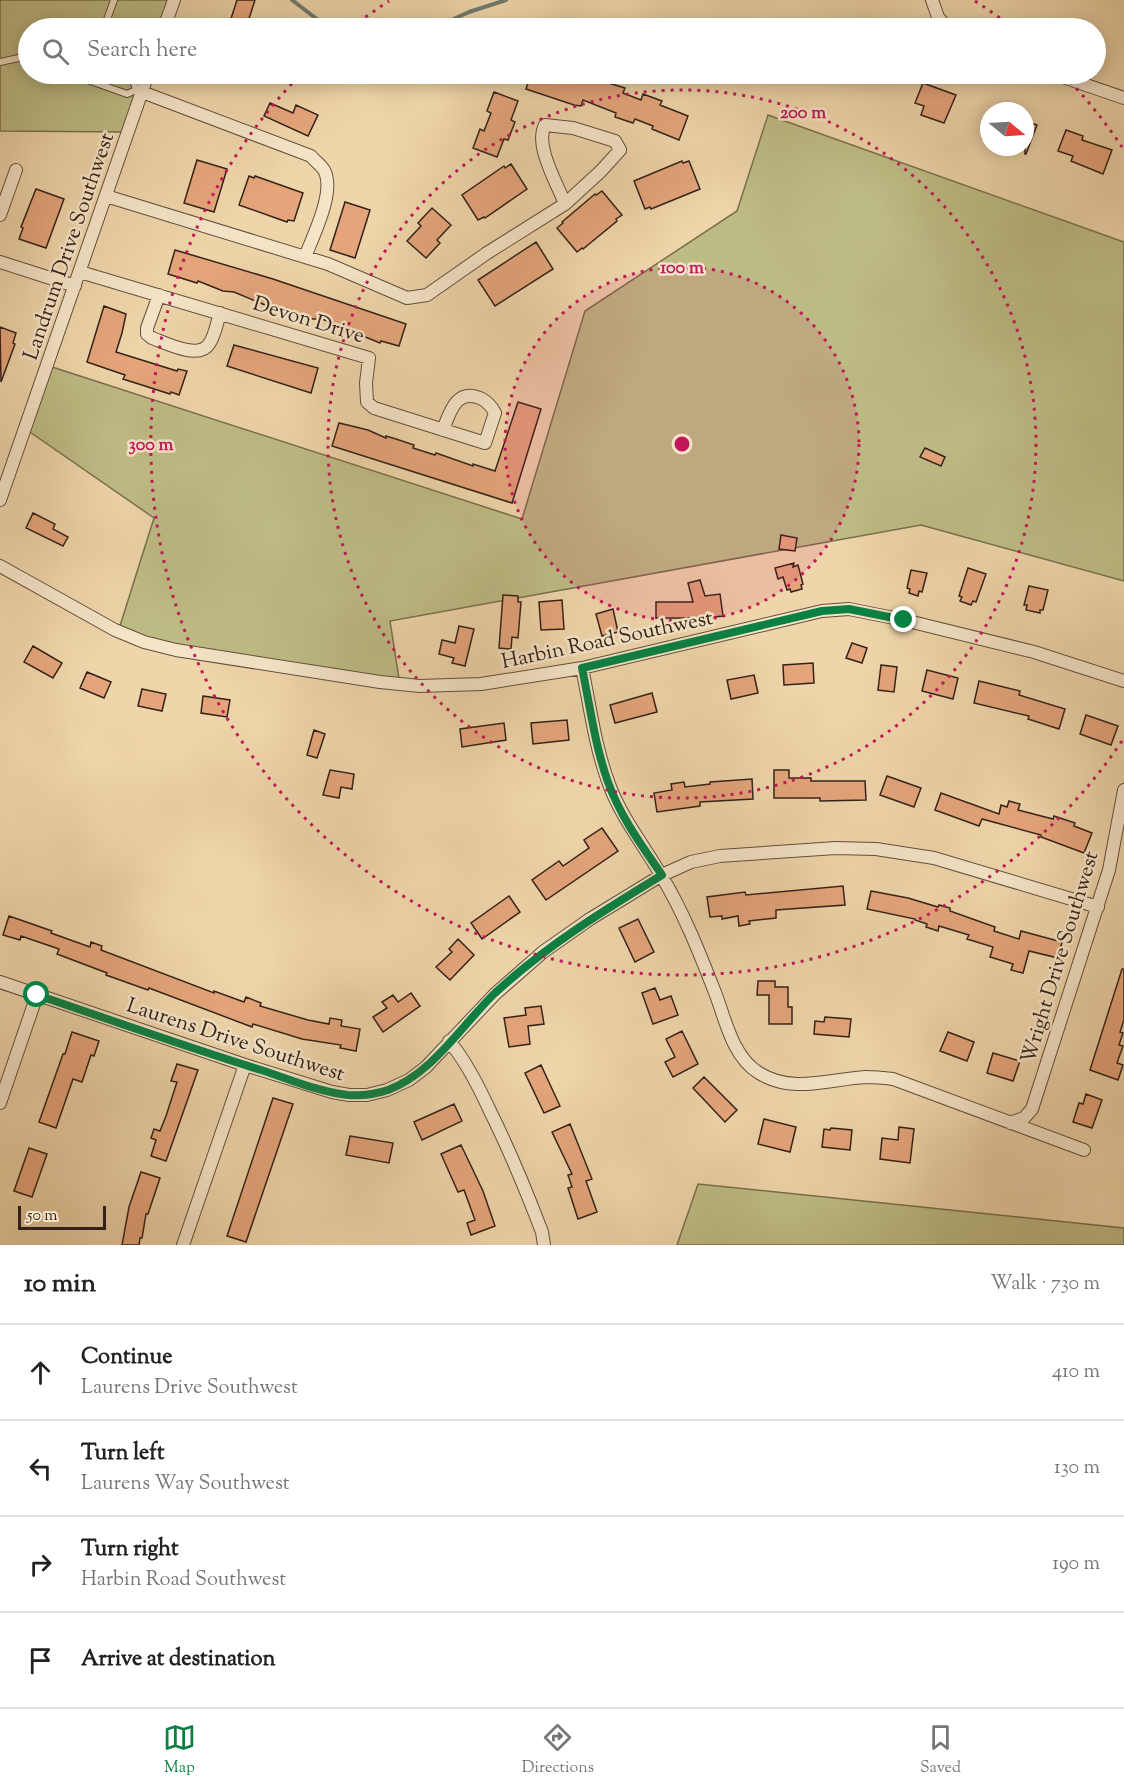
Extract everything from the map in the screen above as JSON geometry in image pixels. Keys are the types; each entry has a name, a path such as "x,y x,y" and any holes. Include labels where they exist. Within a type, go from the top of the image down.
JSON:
{"street":[{"path":"168,18 174,0"},
{"path":"932,0 939,18"},
{"name":"Landrum Drive Southwest","path":"0,500 143,84"},
{"path":"1083,84 1124,98"},
{"path":"139,91 310,156 324,171 328,186 319,222 305,257"},
{"path":"106,196 328,264 407,298 427,295 487,253 566,204 620,150 615,141 573,128 545,125 541,132 544,152 566,204"},
{"path":"0,215 16,170"},
{"path":"0,262 75,286"},
{"name":"Devon Drive","path":"80,272 369,358 366,383 367,402 374,408 443,430 485,443 495,414 487,402 476,396 461,397 454,405 443,430"},
{"name":"Devon Drive","path":"159,295 147,334 152,338 194,352 210,344 220,313"},
{"name":"Harbin Road Southwest","path":"0,566 115,630 144,642 176,650 380,682 420,686 481,684 582,668 822,611 849,609 1034,652 1124,681"},
{"path":"582,668 599,752 609,784 625,818 662,875 695,940 735,1045 745,1061 758,1072 776,1082 797,1086 867,1077 894,1079 1084,1150"},
{"name":"Wright Drive Southwest","path":"1010,1123 1024,1118 1032,1109 1109,870 1124,790"},
{"name":"Laurens Drive Southwest","path":"0,982 244,1065 332,1092 367,1095 387,1090 409,1080 426,1067 495,994 543,952 662,875 691,862 720,856 836,848 876,849 934,858 1098,907"},
{"path":"0,1103 37,995"},
{"path":"449,1041 459,1053 477,1085 513,1158 542,1232 544,1245"},
{"path":"183,1245 244,1065"}],"lane":[{"path":"108,18 114,0"},
{"path":"0,62 18,58"},
{"path":"105,84 127,94 139,91 136,84"}],"shaded area":[{"path":"0,0 176,0 170,18 18,18 18,84 146,84 129,132 0,131"},
{"path":"768,115 1124,242 1124,581 921,525 390,621 400,685 151,647 119,629 154,518 27,430 49,366 522,519 585,311 737,211"},
{"path":"698,1184 1124,1228 1124,1245 677,1245"}],"building":[{"path":"237,0 255,0 249,18 231,18"},
{"path":"528,84 612,84 625,88 623,93 641,100 643,94 662,101 660,105 688,116 679,140 635,119 633,123 615,117 616,113 583,100 581,106 574,105 526,89"},
{"path":"923,84 956,95 944,123 921,115 924,106 915,103"},
{"path":"494,92 518,101 511,120 515,122 508,140 504,139 497,157 473,148 480,129 484,131 491,113 487,111"},
{"path":"270,103 293,113 296,105 318,115 308,136 264,116"},
{"path":"1066,130 1083,136 1082,140 1112,150 1103,174 1071,161 1073,156 1058,151"},
{"path":"197,160 227,169 214,212 184,203"},
{"path":"682,161 683,163 689,161 700,189 651,209 650,207 645,209 634,181"},
{"path":"511,164 527,189 485,218 478,220 462,195 504,166 505,168"},
{"path":"249,176 254,178 255,176 303,193 294,221 288,220 287,222 239,205"},
{"path":"36,189 64,199 46,248 19,239 23,228 21,227"},
{"path":"602,191 622,215 577,252 557,228 595,194"},
{"path":"345,202 370,210 355,258 330,250"},
{"path":"432,208 451,225 437,240 440,243 426,258 407,241 421,226 418,223"},
{"path":"536,242 553,269 495,306 478,280"},
{"path":"175,250 273,279 406,324 399,346 381,341 380,343 353,332 352,334 342,330 343,327 322,319 311,319 286,308 285,310 265,305 234,292 223,291 198,281 197,283 168,274"},
{"path":"104,306 126,314 116,352 177,371 178,369 187,371 179,395 123,379 125,375 87,362"},
{"path":"0,327 16,333 13,343 15,344 1,382"},
{"path":"234,345 318,368 311,393 227,366"},
{"path":"518,402 541,409 512,503 332,446 339,423 414,445 413,448 435,455 436,453 495,471"},
{"path":"925,448 945,457 941,466 920,457"},
{"path":"33,513 55,524 53,529 68,537 63,546 26,528"},
{"path":"781,535 797,538 795,551 779,549"},
{"path":"794,563 793,567 798,565 803,584 802,589 791,592 790,589 787,590 783,577 778,579 775,568"},
{"path":"968,568 986,574 976,602 973,601 971,605 960,601 962,597 959,596"},
{"path":"911,570 927,573 922,592 919,591 918,596 909,593 910,589 907,588"},
{"path":"700,580 705,596 720,594 723,616 656,618 656,602 693,602 688,583"},
{"path":"1029,586 1048,590 1043,610 1040,610 1040,613 1026,610 1027,605 1024,605"},
{"path":"503,595 518,596 518,602 521,602 518,638 512,637 511,649 499,648"},
{"path":"562,600 564,629 541,630 539,602"},
{"path":"613,609 618,632 602,636 596,614"},
{"path":"459,626 474,629 465,666 452,663 454,658 439,654 442,640 455,643"},
{"path":"852,643 867,648 862,663 846,658"},
{"path":"33,646 62,663 53,678 24,662"},
{"path":"813,663 814,683 784,685 783,665"},
{"path":"881,665 897,667 894,692 878,690"},
{"path":"927,670 958,678 953,699 922,691"},
{"path":"87,672 111,682 104,698 80,688"},
{"path":"754,675 758,693 731,699 727,680"},
{"path":"979,681 1020,691 1019,695 1065,709 1059,729 1028,719 1029,716 974,703"},
{"path":"142,689 166,694 162,711 138,706"},
{"path":"652,693 657,712 615,723 610,705"},
{"path":"203,696 230,700 227,717 201,713"},
{"path":"1086,715 1118,726 1111,745 1080,734"},
{"path":"567,720 569,740 533,744 531,723"},
{"path":"504,723 506,740 462,747 460,729"},
{"path":"314,730 325,734 317,758 307,755"},
{"path":"330,770 354,774 352,789 341,787 339,798 323,795"},
{"path":"774,770 789,770 789,778 811,778 811,781 865,781 866,800 820,801 820,798 774,798"},
{"path":"887,776 921,788 914,807 880,795"},
{"path":"752,779 753,799 700,802 700,806 657,812 654,793 672,790 671,784 684,782 685,787 710,784 710,782"},
{"path":"941,793 999,814 1001,805 1007,807 1009,801 1020,804 1018,810 1053,819 1054,816 1075,823 1074,826 1092,833 1084,853 1041,837 1041,835 982,819 979,826 935,810"},
{"path":"602,828 618,851 546,900 532,880 559,861 563,866 589,848 584,840"},
{"path":"843,886 845,905 776,910 776,918 749,921 750,924 739,926 738,916 722,919 722,916 710,917 707,897 745,892 746,895"},
{"path":"871,891 950,908 950,911 995,927 994,931 1019,939 1021,931 1062,942 1058,958 1029,951 1023,973 1011,970 1013,964 990,957 993,947 967,939 969,935 939,926 938,931 926,927 927,924 915,919 867,909"},
{"path":"509,896 520,912 482,939 471,923"},
{"path":"9,916 90,947 91,942 102,946 101,950 214,993 214,991 244,1002 246,997 261,1003 260,1006 308,1020 329,1024 330,1018 342,1020 341,1026 360,1029 356,1051 340,1048 341,1045 302,1039 253,1024 252,1027 149,988 148,990 106,975 107,973 57,954 59,949 21,936 20,940 3,935"},
{"path":"638,919 654,952 635,962 619,928"},
{"path":"458,939 474,955 450,980 436,967 452,952 449,949"},
{"path":"1122,969 1124,969 1124,1020 1119,1045 1123,1046 1117,1063 1123,1065 1118,1080 1090,1070"},
{"path":"758,981 775,981 775,987 788,987 788,1007 792,1007 792,1024 769,1024 769,995 757,995"},
{"path":"655,988 660,1000 671,996 678,1015 653,1024 642,993"},
{"path":"411,993 420,1006 383,1032 373,1017 387,1008 382,1002 393,995 398,1002"},
{"path":"541,1006 544,1024 528,1026 530,1044 509,1047 504,1018 526,1015 525,1008"},
{"path":"825,1017 851,1019 849,1037 814,1034 815,1021 824,1022"},
{"path":"682,1031 698,1064 673,1077 665,1062 675,1057 666,1039"},
{"path":"72,1032 99,1041 94,1056 91,1055 82,1082 73,1079 56,1128 39,1122"},
{"path":"948,1032 974,1042 967,1061 940,1051"},
{"path":"993,1053 1020,1061 1013,1081 987,1073"},
{"path":"177,1064 198,1070 166,1161 151,1156 156,1140 151,1138 154,1129 160,1131 166,1116 177,1082 171,1081"},
{"path":"541,1065 560,1106 544,1113 525,1073"},
{"path":"704,1077 737,1110 725,1122 693,1088"},
{"path":"1086,1094 1102,1100 1092,1128 1073,1122 1079,1103 1083,1104"},
{"path":"273,1098 293,1104 246,1242 227,1236"},
{"path":"454,1104 462,1121 422,1140 414,1122"},
{"path":"764,1119 796,1127 790,1152 758,1144"},
{"path":"570,1124 592,1179 586,1181 597,1212 578,1219 568,1188 572,1187 568,1175 572,1174 552,1132"},
{"path":"899,1127 914,1129 910,1163 880,1159 882,1138 898,1140"},
{"path":"831,1128 852,1130 850,1150 822,1147 824,1129 830,1130"},
{"path":"350,1136 393,1143 389,1163 346,1155"},
{"path":"461,1145 483,1191 495,1226 471,1235 467,1223 475,1220 464,1190 458,1192 441,1154"},
{"path":"29,1148 47,1154 32,1197 14,1191"},
{"path":"141,1172 160,1178 148,1214 146,1214 139,1245 122,1245 129,1207"}],"waterway":[{"path":"292,0 315,18"},
{"path":"456,18 506,0"}],"route":[{"path":"37,995 244,1065 332,1092 367,1095 387,1090 409,1080 426,1067 495,994 543,952 662,875 625,818 609,784 599,752 582,668 822,611 849,609 904,620"}]}
